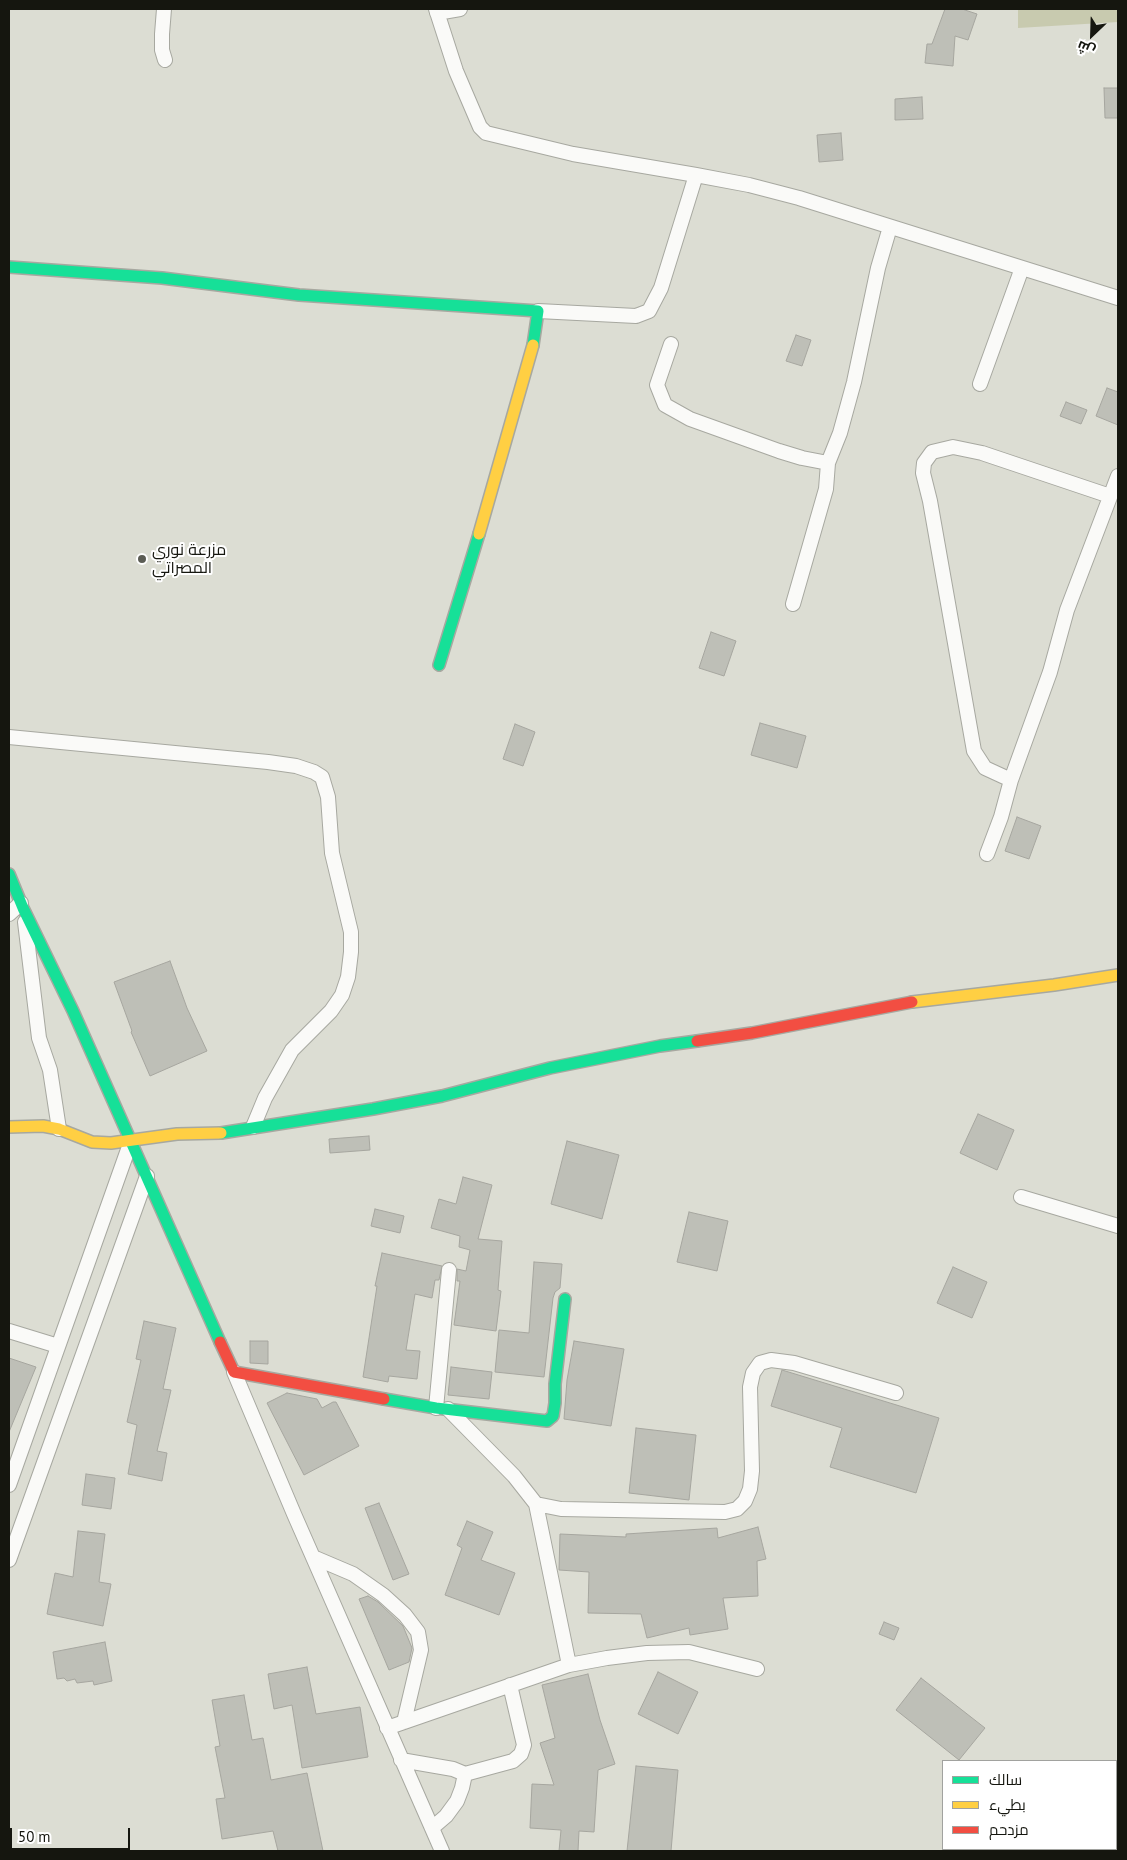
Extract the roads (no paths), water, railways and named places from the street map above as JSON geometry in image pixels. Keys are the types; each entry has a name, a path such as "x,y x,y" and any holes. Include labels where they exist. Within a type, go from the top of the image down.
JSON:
{"street":[{"path":"164,9 162,50 165,60"},
{"path":"460,9 437,11 456,71 480,127 486,133 573,154 749,185 799,198 1118,298"},
{"path":"9,267 162,278 299,295 361,300 636,316 649,311 661,288 696,175"},
{"path":"793,604 826,489 828,462 840,433 854,382 874,286 890,227"},
{"path":"980,384 1022,268"},
{"path":"439,665 534,342 538,311"},
{"path":"671,344 657,385 665,405 690,418 779,451 802,458 828,462"},
{"path":"1011,780 985,768 974,752 930,501 923,473 924,463 932,452 953,447 982,453 1110,496"},
{"path":"987,854 1001,818 1011,780 1050,672 1067,610 1118,476"},
{"path":"9,737 268,762 296,766 322,777 328,797 332,853 351,932 348,977 342,995 330,1011 292,1050 265,1098 254,1127"},
{"path":"9,874 22,906 73,1011 234,1372 312,1557 442,1851"},
{"path":"9,914 22,906"},
{"path":"22,906 39,1038 50,1070 59,1129"},
{"path":"9,1127 43,1126 59,1129 92,1142 111,1143 177,1134 219,1132 373,1109 442,1096 550,1068 660,1046 752,1033 926,1000 1054,985 1118,975"},
{"path":"9,1485 131,1141"},
{"path":"9,1560 147,1176"},
{"path":"1021,1197 1118,1226"},
{"path":"448,1270 442,1408 514,1476 536,1504 569,1665"},
{"path":"234,1372 442,1408 547,1421 552,1416 565,1298"},
{"path":"9,1332 58,1346"},
{"path":"536,1504 561,1509 725,1512 737,1509 745,1501 750,1489 752,1471 750,1386 753,1373 760,1363 771,1360 794,1363 896,1392"},
{"path":"312,1557 353,1574 383,1595 406,1615 418,1632 421,1650 404,1722"},
{"path":"387,1728 569,1665 639,1654 689,1652 757,1669"},
{"path":"401,1760 453,1769 465,1774 513,1761 521,1754 524,1744 510,1685"},
{"path":"432,1828 446,1816 457,1801 465,1774"}],"place":[{"name":"مزرعة نوري المصراتي","path":"142,559"}]}
